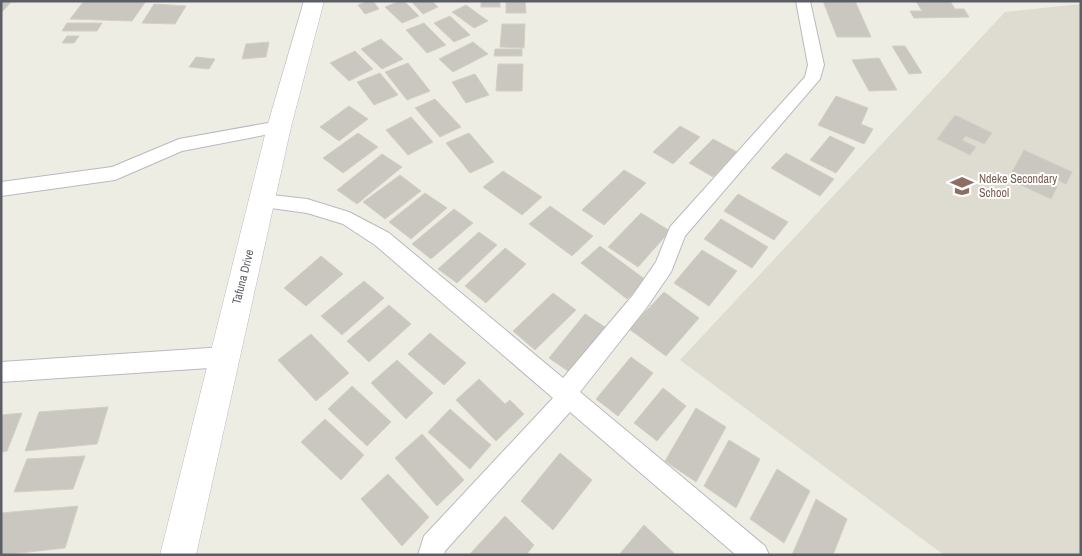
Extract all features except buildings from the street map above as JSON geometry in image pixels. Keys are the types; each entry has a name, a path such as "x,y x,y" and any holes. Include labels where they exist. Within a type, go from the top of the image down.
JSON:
{"main road":[{"name":"Tafuna Drive","path":"178,555 279,127 314,1"}],"street":[{"path":"431,555 434,545 567,395 640,301 664,266 677,232 812,79 816,65 803,1"},
{"path":"1,189 116,173 179,145 279,127"},
{"path":"263,201 307,206 350,219 382,240 756,555"},
{"path":"1,372 224,357"}],"shaded area":[{"name":"Ndeke Secondary School","path":"1081,4 1081,555 944,555 680,360 1005,12"}],"place":[{"name":"Ndeke Secondary School","path":"962,186"}]}
